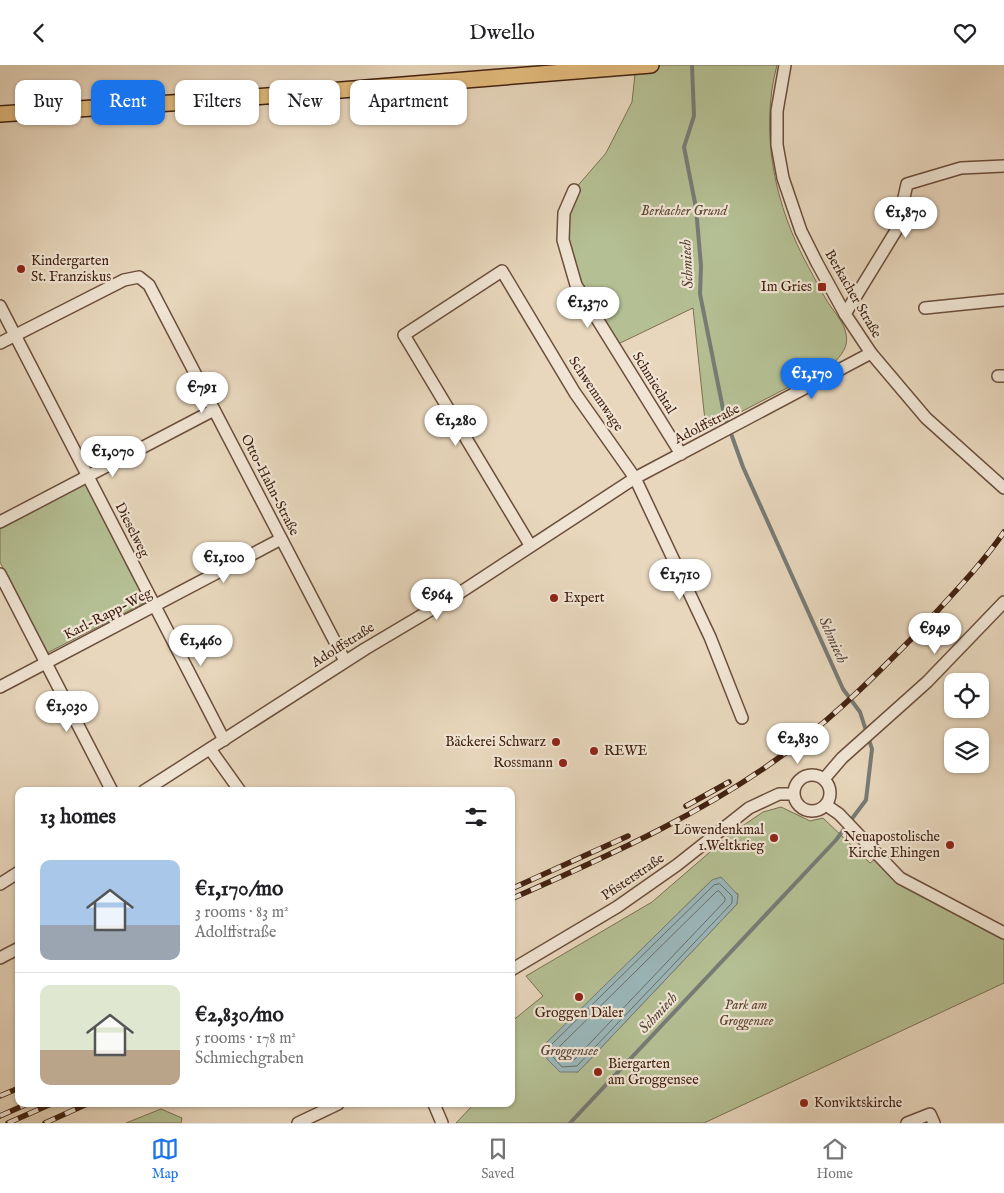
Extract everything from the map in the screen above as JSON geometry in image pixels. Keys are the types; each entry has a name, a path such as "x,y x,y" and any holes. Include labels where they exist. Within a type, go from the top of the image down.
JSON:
{"main road":[{"path":"0,114 227,100 651,65"}],"street":[{"name":"Berkacher Straße","path":"784,65 776,129 783,178 801,231 845,314 870,353 926,418 1003,486"},
{"path":"845,314 897,229 907,184 961,168 1004,166"},
{"name":"Schmiechtal","path":"574,190 564,213 563,240 576,285 681,454"},
{"name":"Schwemmwage","path":"530,545 404,335 502,271 575,393 636,478"},
{"name":"Otto-Hahn-Straße","path":"0,343 124,280 139,277 149,285 345,661"},
{"path":"925,308 1004,300"},
{"name":"Dieselweg","path":"0,306 224,740"},
{"name":"Adolffstraße","path":"150,787 345,661 461,592 530,545 636,478 870,353"},
{"path":"0,522 214,410"},
{"path":"636,478 710,637 742,718"},
{"name":"Karl-Rapp-Weg","path":"0,687 281,539"},
{"path":"0,574 110,787"},
{"path":"824,779 853,748 927,682 1004,602"},
{"path":"210,749 237,787"},
{"path":"813,775 824,779 830,790 826,805 813,812 806,811 797,804 793,794 794,788 801,778 813,775"},
{"name":"Pfisterstraße","path":"515,968 617,907 677,865 750,808 780,794 793,794"},
{"path":"826,805 839,814 900,879 1004,933"},
{"path":"2,878 15,873"},
{"path":"0,958 15,950"},
{"path":"298,1123 332,1107"},
{"path":"435,1107 442,1123"},
{"path":"907,1123 932,1118"}],"green space":[{"name":"Berkacher Grund","path":"636,65 777,65 772,91 770,143 779,195 797,245 825,297 841,321 847,339 845,347 833,364 706,430 693,308 614,346 576,285 564,213 574,190 606,153 632,102"},
{"path":"85,484 146,602 47,653 0,562 0,528"},
{"name":"Park am Groggensee","path":"781,807 810,821 823,818 870,863 878,857 900,878 1004,933 1004,983 704,1123 456,1123 471,1107 515,1107 515,1019 543,996 526,976 652,902 732,833 763,812","holes":["712,880 738,894 737,904 578,1072 547,1059 546,1044"]},
{"path":"161,1109 182,1118 181,1123 126,1123"}],"water":[{"name":"Groggensee","path":"721,877 738,895 737,904 578,1072 560,1072 547,1059 545,1044 712,880"}],"waterway":[{"name":"Schmiech","path":"570,1123 836,840 866,800 872,749 860,712 843,689 743,467 724,414 700,294 701,266 696,208 684,147 694,116 692,65"}],"railway":[{"path":"515,897 622,849 694,811 764,769 844,705 874,676 918,632 974,571 1004,532"},
{"path":"686,806 729,782"},
{"path":"515,887 628,836"},
{"path":"0,1096 15,1090"},
{"path":"0,1116 20,1107"},
{"path":"8,1123 44,1107"},
{"path":"45,1123 80,1107"}],"place":[{"name":"Kindergarten St. Franziskus","path":"21,269"},
{"name":"Im Gries","path":"822,287"},
{"name":"Expert","path":"554,598"},
{"name":"Bäckerei Schwarz","path":"556,742"},
{"name":"REWE","path":"594,751"},
{"name":"Rossmann","path":"563,763"},
{"name":"Löwendenkmal 1.Weltkrieg","path":"774,838"},
{"name":"Neuapostolische Kirche Ehingen","path":"950,845"},
{"name":"Groggen Däler","path":"579,997"},
{"name":"Biergarten am Groggensee","path":"598,1072"},
{"name":"Konviktskirche","path":"804,1103"}]}
